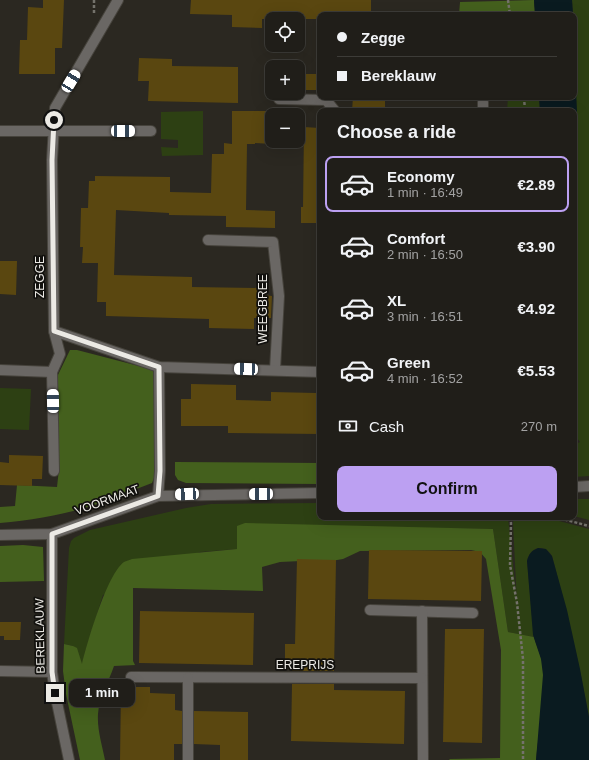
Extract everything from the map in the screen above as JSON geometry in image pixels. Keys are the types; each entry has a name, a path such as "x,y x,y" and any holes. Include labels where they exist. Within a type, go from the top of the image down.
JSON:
{"street":[{"name":"ZEGGE","path":"52,372 60,354 54,331 53,132 55,108 118,0"},
{"path":"305,100 317,100"},
{"path":"326,100 333,108"},
{"path":"0,131 151,131"},
{"name":"WEEGBREE","path":"208,240 273,242 278,296 275,370"},
{"path":"54,331 159,367 317,372"},
{"path":"158,496 160,471 159,367"},
{"path":"0,370 52,372 54,471"},
{"path":"577,487 589,486"},
{"name":"VOORMAAT","path":"0,535 52,534 158,496 317,493"},
{"name":"BEREKLAUW","path":"52,534 52,672 69,760"},
{"path":"370,610 473,613"},
{"path":"422,611 423,760"},
{"path":"0,671 52,672"},
{"name":"EREPRIJS","path":"131,677 422,678"},
{"path":"188,678 188,760"}],"path":[{"path":"508,0 510,12"},
{"path":"510,520 510,565 517,603 523,659 523,760"},
{"path":"566,520 589,526"}],"green space":[{"path":"534,0 535,12 459,12 460,2"},
{"path":"572,0 589,0 589,476 577,477 577,444 580,442 577,438 577,12 573,12"},
{"path":"508,100 539,100 540,108 507,108"},
{"path":"203,111 203,155 162,156 161,147 178,148 178,140 161,139 161,112"},
{"path":"70,350 77,350 158,371 154,478 152,483 83,509 36,519 0,523 0,507 15,506 17,485 57,487 59,469 57,377"},
{"path":"0,388 31,389 29,430 0,429"},
{"path":"175,462 317,463 317,484 186,483 178,480 175,475"},
{"path":"577,499 589,499 589,520 577,517"},
{"path":"317,503 317,520 508,520 517,603 514,520 555,520 589,529 589,717 572,636 552,556 545,549 538,548 531,552 527,561 534,637 508,632 493,529 237,526 237,549 200,552 103,595 82,665 73,646 64,644 69,548 71,541 90,530 186,508 211,504"},
{"path":"245,523 493,529 508,632 534,637 542,661 544,685 536,760 449,760 500,758 501,650 486,559 480,552 471,550 360,551 343,559 325,562 280,562 262,567 263,591 133,588 133,661 136,665 114,666 102,696 98,714 98,725 105,760 80,760 66,694 63,671 64,644 77,648 82,664 98,610 111,580 124,562 132,559 237,549 237,526"},
{"path":"23,545 43,547 44,581 0,582 0,546"}],"shaded area":[{"path":"534,0 572,0 573,12 535,12"},
{"path":"539,100 576,100 577,108 540,108"},
{"path":"577,112 578,134 577,154"},
{"path":"538,548 546,549 552,556 567,610 589,717 589,760 536,760 543,675 541,659 533,635 527,561 531,553"}],"building":[{"path":"43,0 64,0 62,48 55,48 55,74 19,74 20,40 27,40 28,7 43,8"},
{"path":"191,0 371,0 371,12 317,12 317,19 305,19 305,12 265,12 265,19 262,19 262,28 232,27 232,15 190,14"},
{"path":"139,58 172,59 172,66 238,67 238,103 148,101 149,81 138,81"},
{"path":"305,74 317,74 317,90 305,90"},
{"path":"353,100 385,100 385,108 352,108"},
{"path":"232,111 265,111 265,144 247,144 246,210 275,211 275,228 226,227 226,216 169,215 169,213 116,210 114,275 192,277 192,287 264,288 264,295 272,296 271,318 254,318 254,329 209,328 209,319 106,316 106,302 97,302 98,263 82,263 83,247 80,247 81,208 88,208 89,181 95,181 95,176 170,177 170,192 211,193 212,154 224,154 224,143 232,144"},
{"path":"305,127 317,128 317,223 301,223 301,207 303,207"},
{"path":"0,261 17,261 16,295 0,294"},
{"path":"191,384 236,385 236,400 271,401 271,392 316,393 317,434 228,433 228,426 181,426 181,399 191,399"},
{"path":"9,455 43,456 42,479 32,479 32,486 0,485 0,462 9,463"},
{"path":"369,550 482,551 481,601 368,599"},
{"path":"297,559 336,560 334,671 292,671 292,662 285,661 285,644 295,644"},
{"path":"140,611 254,613 253,665 139,663"},
{"path":"0,622 21,622 20,640 4,640 4,636 0,636"},
{"path":"445,629 484,629 482,743 443,742"},
{"path":"292,684 334,684 334,690 405,691 404,744 291,741"},
{"path":"121,687 150,687 150,693 175,694 175,710 182,711 182,744 174,744 174,760 120,760"},
{"path":"194,711 248,712 248,760 220,760 220,745 194,744"}],"route":[{"path":"54,120 52,160 54,331 159,367 160,471 158,496 52,534 52,672 55,693"}]}
